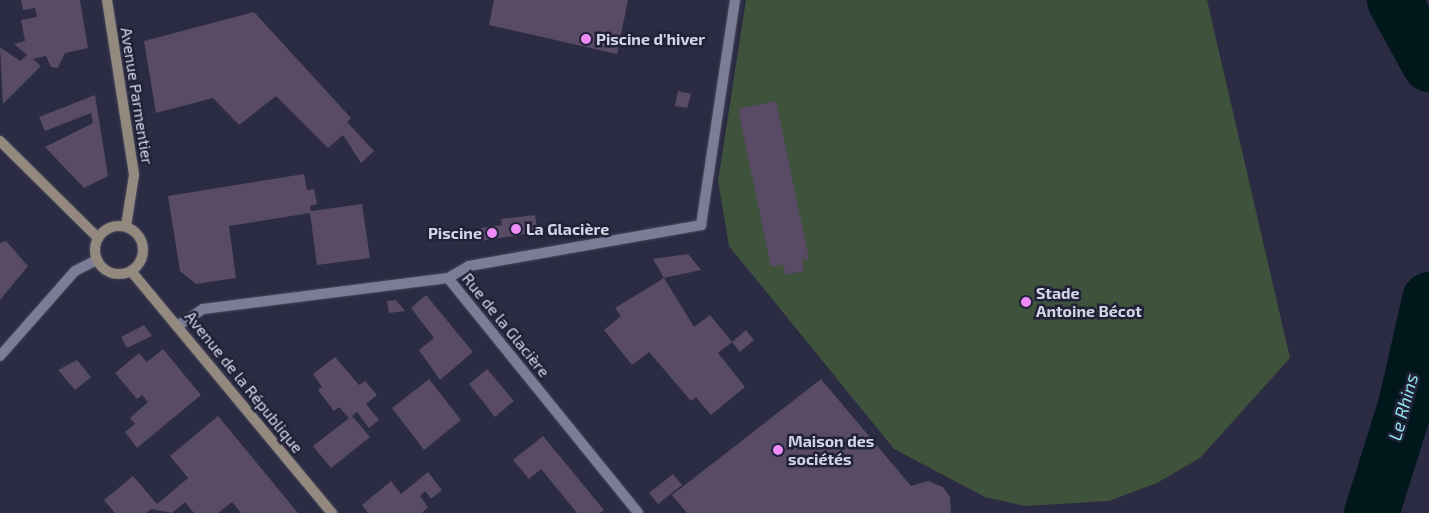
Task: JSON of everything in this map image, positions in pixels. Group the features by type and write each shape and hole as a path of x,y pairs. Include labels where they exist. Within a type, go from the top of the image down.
{"main road":[{"name":"Avenue Parmentier","path":"107,0 134,174 126,226"},
{"path":"0,141 98,238"},
{"path":"126,226 138,234 144,247 141,261 131,271 116,274 97,260 98,238 110,227 126,226"},
{"name":"Avenue de la République","path":"131,271 179,325 332,513"}],"street":[{"path":"448,278 469,266 701,225 735,0"},
{"path":"0,356 75,272 97,260"},
{"name":"Rue de la Glacière","path":"179,325 203,309 448,278 638,513"}],"green space":[{"name":"Stade Antoine Bécot","path":"746,0 1207,0 1290,358 1200,458 1157,483 1109,501 1025,506 985,497 894,449 729,246 718,181"}],"building":[{"path":"21,0 80,0 88,48 65,53 58,68 51,67 46,56 33,59 41,66 3,104 0,47 20,61 27,55 14,44 25,41 21,20 37,17 35,8 23,10"},
{"name":"Piscine d'hiver","path":"494,0 628,0 617,54 489,25"},
{"path":"254,12 351,118 347,122 374,151 361,163 343,135 328,148 276,96 239,125 213,98 156,113 144,41"},
{"path":"678,91 691,94 687,108 675,106"},
{"path":"95,95 108,176 84,188 45,147 93,123 91,113 45,131 39,117"},
{"path":"776,101 809,259 802,260 804,271 786,275 783,264 771,267 738,109"},
{"path":"304,174 307,190 314,189 317,204 310,206 311,211 362,204 370,258 317,265 310,213 229,226 236,278 196,284 180,271 168,196"},
{"path":"535,215 538,232 480,241 481,228 502,225 501,219"},
{"path":"6,241 28,266 0,300 0,243"},
{"path":"688,254 701,270 664,278 653,259"},
{"path":"664,278 694,327 710,315 732,342 718,353 745,387 711,415 696,397 691,401 649,352 632,365 604,330 621,316 615,308"},
{"path":"426,295 473,352 440,380 419,350 434,338 411,308"},
{"path":"396,300 405,311 389,313 387,301"},
{"path":"144,325 152,336 127,348 121,337"},
{"path":"746,330 754,340 740,352 732,342"},
{"path":"163,349 201,395 137,448 125,432 135,424 130,418 148,402 142,395 137,399 115,373 139,353 147,362"},
{"path":"335,357 359,385 365,381 377,395 366,404 379,420 369,428 357,412 352,416 370,437 331,468 313,446 349,418 339,407 334,411 318,390 322,387 313,374"},
{"path":"77,360 91,377 75,390 58,370"},
{"path":"487,369 514,401 495,417 469,384"},
{"path":"429,379 461,420 424,450 392,408"},
{"name":"Maison des sociétés","path":"821,379 911,486 928,481 943,487 950,497 951,513 687,513 672,495"},
{"path":"218,416 298,513 241,513 232,502 218,513 194,513 185,502 172,513 151,509 146,513 115,513 104,500 133,476 157,504 188,478 170,456"},
{"path":"543,436 604,510 600,513 577,513 541,469 529,479 513,460"},
{"path":"428,472 442,490 431,499 425,491 420,496 428,507 422,513 368,513 362,505 391,481 401,494"},
{"path":"673,474 682,485 658,504 649,493"}],"waterway":[{"name":"Le Rhins","path":"1394,0 1429,64"},
{"name":"Le Rhins","path":"1371,513 1405,405 1429,299"}],"place":[{"name":"Piscine d'hiver","path":"586,39"},
{"name":"La Glacière","path":"516,229"},
{"name":"Piscine","path":"492,233"},
{"name":"Stade Antoine Bécot","path":"1026,302"},
{"name":"Maison des sociétés","path":"778,450"}]}
